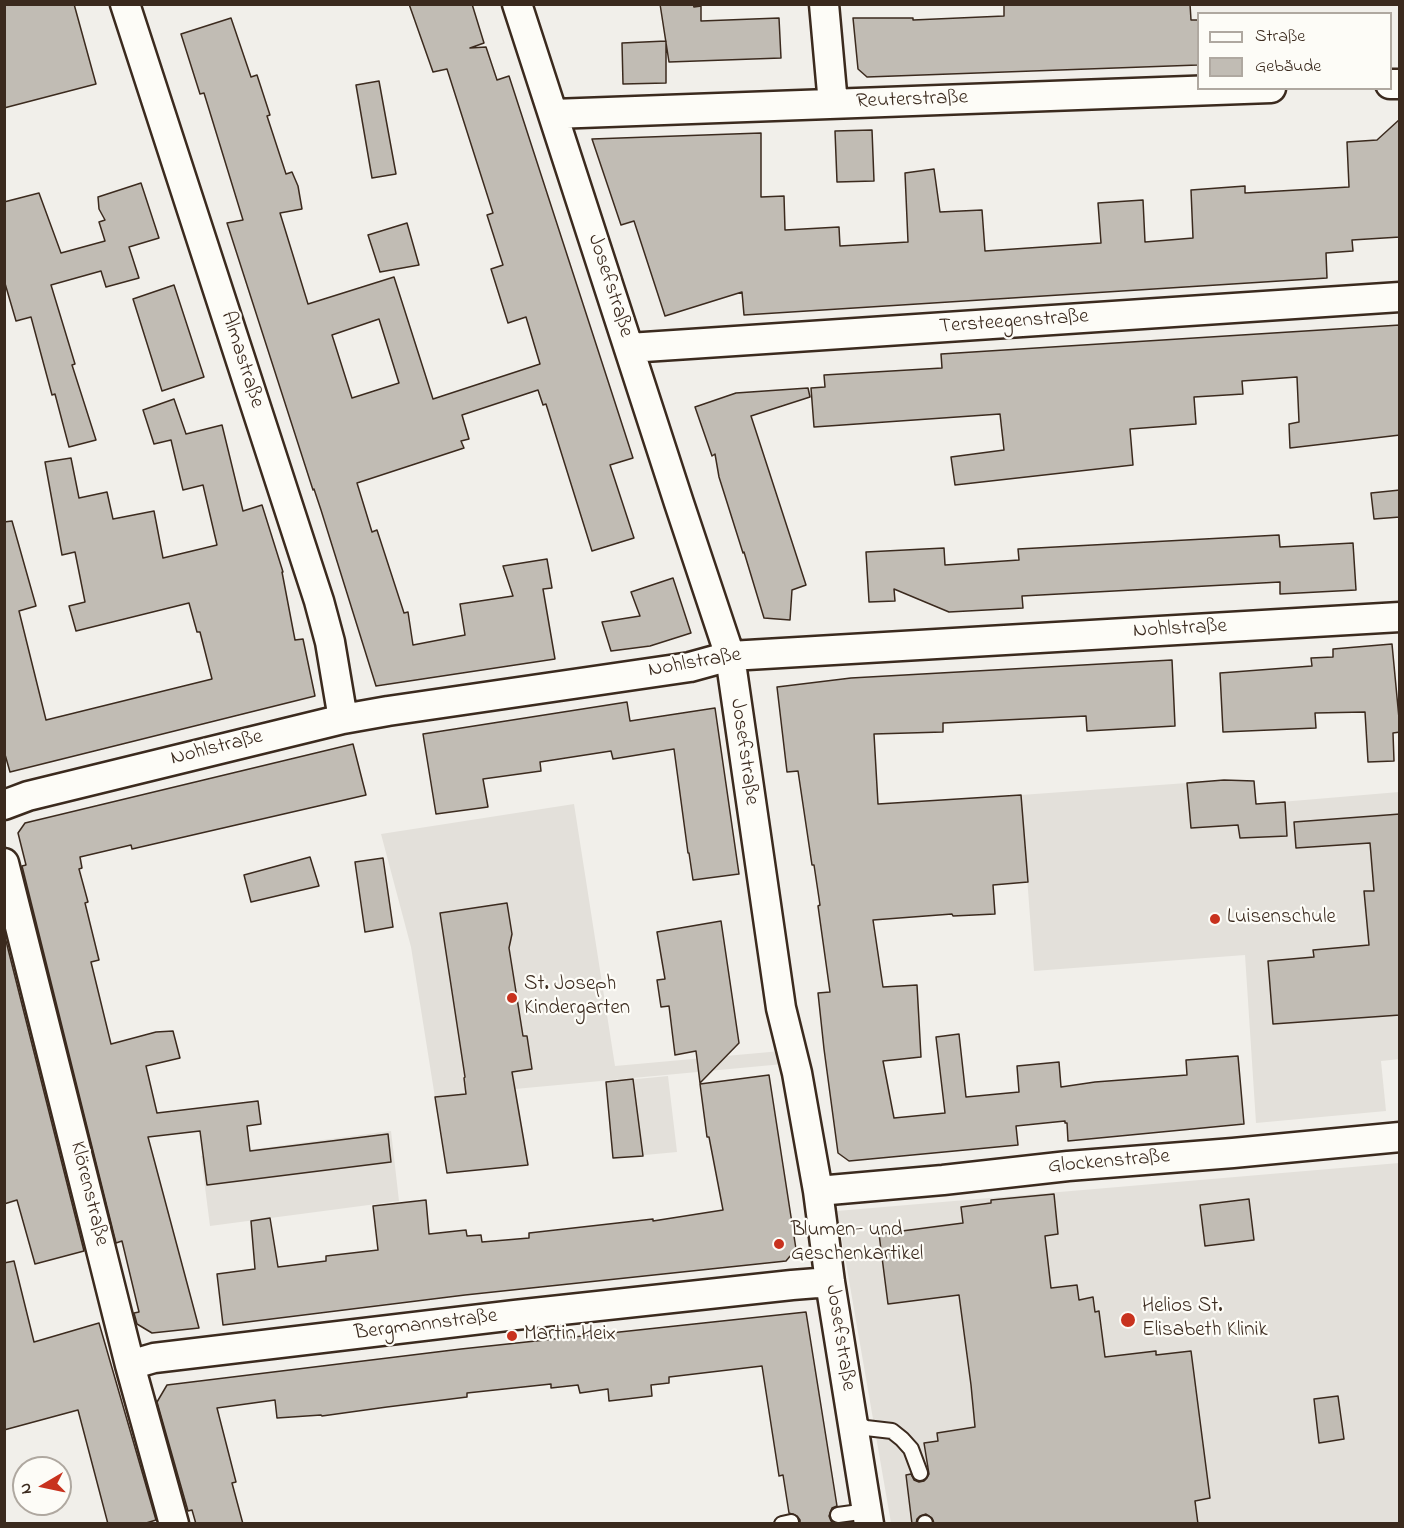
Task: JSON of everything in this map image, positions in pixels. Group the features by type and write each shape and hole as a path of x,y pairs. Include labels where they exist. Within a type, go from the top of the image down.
{"street":[{"name":"Almastraße","path":"125,4 319,601 330,642 343,718"},
{"name":"Josefstraße","path":"517,4 730,656 781,1008 797,1073 818,1191 830,1282 868,1517"},
{"path":"824,4 833,104"},
{"name":"Reuterstraße","path":"553,114 1216,90"},
{"name":"Tersteegenstraße","path":"629,348 1400,297"},
{"name":"Nohlstraße","path":"4,805 28,796 343,718 690,667 730,656 1400,617"},
{"name":"Klörenstraße","path":"4,863 130,1365 174,1524"},
{"name":"Glockenstraße","path":"818,1191 1068,1166 1399,1141"},
{"name":"Bergmannstraße","path":"130,1365 154,1358 514,1315 830,1282"}],"lane":[{"path":"852,1420 866,1428 892,1431 911,1449 920,1473"},
{"path":"838,1515 868,1517"}],"shaded area":[{"name":"Luisenschule","path":"1254,781 1257,804 1399,792 1400,1059 1381,1061 1386,1111 1256,1123 1245,955 1034,971 1021,795 1187,783"},
{"name":"St. Joseph Kindergarten","path":"574,804 615,1066 792,1050 794,1063 515,1089 528,1165 447,1173 411,947 381,834"},
{"path":"668,1076 677,1152 613,1158 606,1082"},
{"path":"391,1131 399,1201 210,1226 201,1156"},
{"name":"Helios St. Elisabeth Klinik","path":"1399,1163 1399,1523 891,1523 837,1211"}],"building":[{"path":"4,4 74,4 96,84 4,108"},
{"path":"409,4 472,4 484,43 470,48 486,47 497,80 509,76 633,458 610,465 634,538 592,551 546,404 543,405 538,390 462,415 469,439 461,441 464,448 357,483 372,532 377,530 404,613 408,612 413,645 465,635 460,604 513,596 503,566 547,559 552,588 543,589 555,659 376,686 227,223 243,220 204,93 200,94 181,34 231,18 251,77 257,75 270,115 267,116 286,174 292,172 298,186 302,209 280,213 308,304 394,277 433,399 540,364 526,317 508,323 491,269 503,265 487,215 493,213 447,69 433,72","holes":["379,319 399,383 352,398 332,335"]},
{"path":"660,4 701,6 701,21 779,18 781,58 669,62"},
{"path":"1004,4 1190,4 1191,20 1197,20 1197,65 867,77 858,69 853,18 913,18 913,20 1004,16"},
{"path":"666,41 666,83 623,84 622,43"},
{"path":"379,81 396,174 372,178 356,85"},
{"path":"1400,119 1400,237 1352,240 1353,251 1326,253 1327,278 744,315 742,292 665,316 634,221 621,225 592,139 761,133 761,197 784,196 785,230 839,227 840,246 908,242 905,173 934,169 940,212 982,210 985,251 1101,243 1098,203 1143,200 1145,242 1193,238 1191,190 1245,186 1245,193 1349,187 1347,142 1377,140"},
{"path":"872,130 874,181 837,182 835,131"},
{"path":"141,183 159,238 129,247 139,278 106,287 101,271 51,285 75,364 72,365 96,440 69,447 31,317 16,321 4,280 4,202 39,193 61,253 105,241 99,222 105,220 99,209 98,197"},
{"path":"407,223 419,265 380,272 368,235"},
{"path":"174,285 204,377 162,391 133,299"},
{"path":"1400,325 1400,435 1290,448 1289,424 1299,422 1297,377 1242,381 1243,394 1194,397 1196,424 1130,429 1133,465 955,485 951,457 1004,450 1000,414 814,427 811,388 825,387 824,375 942,368 941,354"},
{"path":"808,388 810,397 751,416 806,585 792,590 790,620 764,618 719,477 715,454 712,456 695,407 736,393"},
{"path":"174,399 186,434 222,425 243,511 262,505 283,572 295,640 303,639 315,696 10,772 4,751 4,522 12,521 36,606 19,611 46,720 212,679 200,632 197,632 189,603 76,631 69,606 85,602 75,552 62,555 45,462 71,458 79,498 107,492 113,519 154,511 163,558 217,545 203,485 183,490 171,440 154,444 143,410"},
{"path":"1400,490 1400,517 1374,519 1371,493"},
{"path":"1279,535 1280,547 1353,543 1356,590 1280,594 1280,582 1022,596 1023,608 949,612 894,589 895,601 869,602 866,552 944,548 945,565 1019,560 1018,549"},
{"path":"673,578 691,633 650,646 611,651 602,622 640,616 631,592"},
{"path":"1392,644 1400,729 1400,732 1393,733 1394,761 1368,762 1365,712 1315,713 1316,728 1223,732 1220,673 1312,666 1311,658 1333,657 1333,649"},
{"path":"1172,660 1175,726 1087,731 1086,716 943,723 943,732 874,734 878,804 1021,795 1028,882 993,885 995,914 953,916 952,914 873,920 883,987 917,985 921,1057 883,1061 894,1118 945,1113 936,1037 959,1034 966,1097 1019,1092 1017,1066 1059,1062 1061,1087 1187,1075 1186,1060 1238,1056 1244,1124 1068,1141 1065,1121 1016,1126 1018,1145 849,1161 838,1153 824,1049 818,993 830,992 814,865 812,865 798,771 787,772 777,687 851,678"},
{"path":"627,702 630,721 715,708 739,874 693,880 674,749 613,759 611,751 540,762 541,771 483,779 488,807 436,814 423,734"},
{"path":"353,744 366,795 132,849 131,845 80,857 82,868 79,869 88,902 85,903 99,960 91,962 111,1044 156,1032 173,1031 180,1058 146,1066 157,1113 258,1101 261,1124 247,1126 250,1151 388,1134 391,1162 207,1185 200,1131 148,1137 199,1328 152,1333 137,1324 134,1313 139,1312 122,1241 116,1243 22,866 26,865 18,833 25,823"},
{"path":"1224,780 1254,781 1256,804 1285,802 1287,836 1240,838 1238,825 1191,828 1187,783"},
{"path":"1400,814 1400,1015 1273,1024 1268,961 1314,957 1313,950 1369,945 1364,891 1374,891 1370,843 1296,848 1294,822"},
{"path":"310,857 319,886 251,902 244,875"},
{"path":"383,858 393,927 365,932 355,862"},
{"path":"507,903 512,934 509,948 523,1036 527,1036 532,1069 512,1072 528,1165 447,1173 435,1097 466,1094 440,913"},
{"path":"721,921 739,1043 700,1083 696,1051 675,1055 669,1006 661,1007 657,980 665,979 657,932"},
{"path":"4,933 84,1251 35,1264 17,1200 4,1204"},
{"path":"769,1075 796,1249 786,1261 465,1295 223,1325 217,1274 255,1269 251,1221 270,1218 278,1267 326,1261 326,1256 378,1250 373,1206 426,1200 429,1234 466,1230 467,1236 481,1235 482,1242 529,1238 529,1233 653,1219 653,1221 723,1210 709,1137 707,1137 700,1084"},
{"path":"633,1079 643,1156 613,1158 606,1082"},
{"path":"1054,1194 1058,1234 1045,1236 1051,1288 1077,1285 1079,1300 1093,1297 1095,1312 1099,1311 1105,1357 1156,1351 1156,1355 1191,1351 1210,1498 1195,1501 1198,1524 934,1523 932,1518 926,1514 917,1519 916,1524 912,1524 906,1475 911,1474 914,1480 919,1482 927,1478 929,1474 924,1443 938,1441 937,1433 975,1427 971,1385 959,1295 888,1304 879,1234 963,1223 961,1207 991,1203 991,1200"},
{"path":"1249,1199 1254,1240 1205,1246 1200,1205"},
{"path":"14,1261 34,1342 99,1323 156,1520 143,1524 108,1524 78,1410 4,1430 4,1263"},
{"path":"806,1312 837,1506 832,1508 829,1516 835,1524 800,1524 797,1516 789,1513 783,1475 779,1476 762,1366 669,1377 669,1383 651,1385 652,1396 609,1401 608,1389 580,1393 578,1385 551,1388 551,1384 467,1393 467,1397 322,1416 277,1418 275,1400 217,1408 236,1482 232,1483 243,1524 196,1524 192,1510 188,1511 157,1402 167,1385 461,1349"},
{"path":"1338,1396 1344,1439 1319,1443 1314,1399"}],"place":[{"name":"Luisenschule","path":"1215,919"},
{"name":"St. Joseph Kindergarten","path":"512,998"},
{"name":"Blumen- und Geschenkartikel","path":"779,1244"},
{"name":"Helios St. Elisabeth Klinik","path":"1128,1320"},
{"name":"Martin Heix","path":"512,1336"}]}
